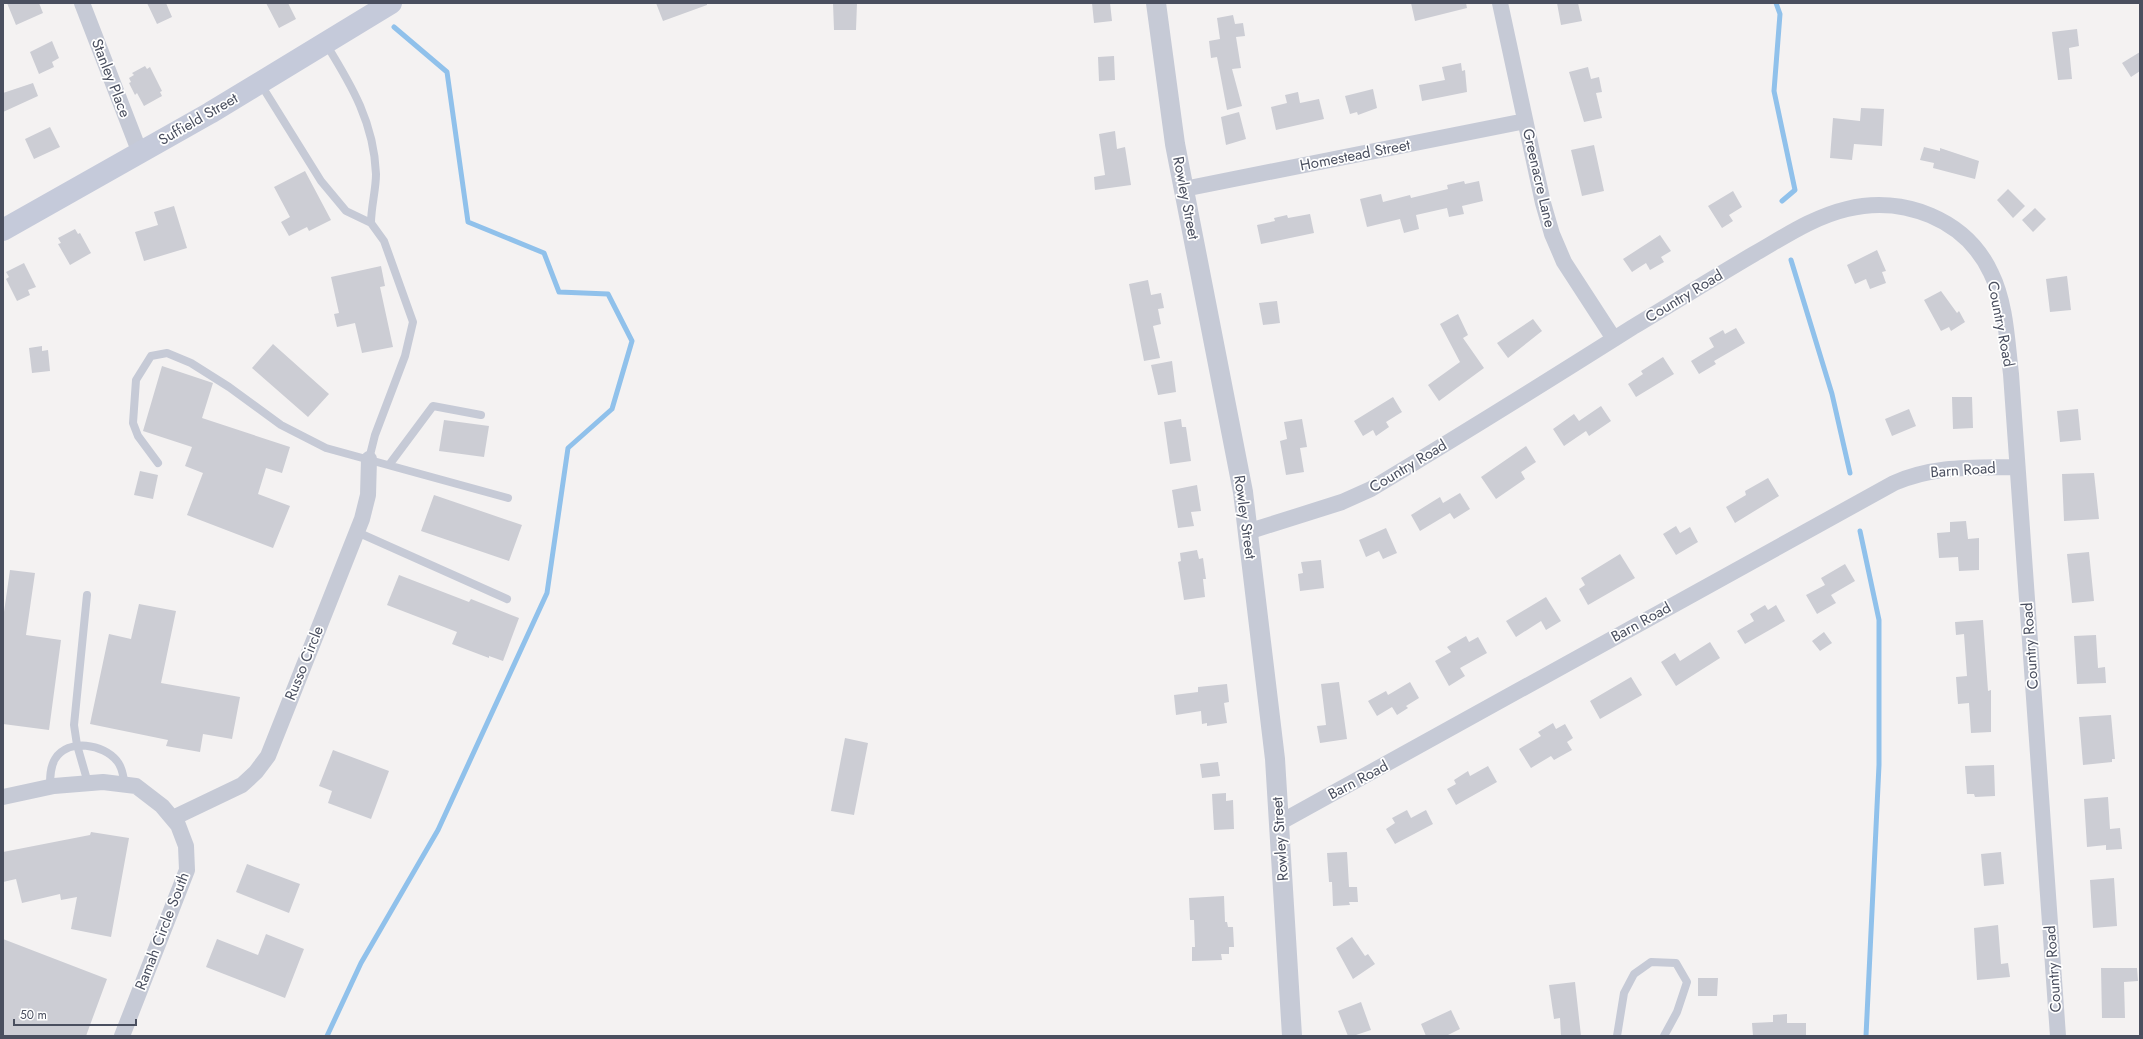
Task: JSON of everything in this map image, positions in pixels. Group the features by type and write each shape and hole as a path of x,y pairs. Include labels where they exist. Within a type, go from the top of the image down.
{"main road":[{"name":"Suffield Street","path":"3,230 210,113 391,3"}],"street":[{"name":"Stanley Place","path":"82,3 140,153"},
{"name":"Rowley Street","path":"1156,3 1175,144 1243,492 1275,759 1292,1036"},
{"name":"Greenacre Lane","path":"1500,3 1543,203 1558,249 1614,339"},
{"name":"Homestead Street","path":"1184,188 1525,121"},
{"name":"Country Road","path":"1248,532 1342,502 1371,489 1794,230 1828,215 1857,207 1881,205 1903,207 1924,212 1946,223 1969,242 1981,255 1996,283 2004,324 2011,374 2058,1036"},
{"name":"Russo Circle","path":"173,818 242,785 256,772 268,756 356,532 368,494 369,460"},
{"name":"Barn Road","path":"1278,823 1894,483 1914,475 1935,470 2017,467"},
{"name":"Ramah Circle South","path":"3,797 50,787 88,783 103,782 136,786 162,806 178,825 186,846 187,870 122,1036"}],"lane":[{"path":"326,43 354,88 371,135 376,175 370,223"},
{"path":"260,83 321,181 346,211 370,223 384,241 413,322 405,356 375,435 369,460"},
{"path":"158,463 138,436 133,423 136,380 150,356 167,353 191,363 229,387 281,425 326,448 508,498"},
{"path":"389,465 433,406 480,415"},
{"path":"356,532 507,599"},
{"path":"87,595 74,725 77,744 88,783"},
{"path":"50,787 54,760 64,749 77,744 101,750 113,757 122,769 125,785"},
{"path":"1617,1036 1624,993 1634,974 1651,962 1676,963 1687,982 1677,1012 1664,1036"}],"building":[{"path":"7,3 39,3 43,13 16,25"},
{"path":"147,3 166,3 172,17 157,24"},
{"path":"266,3 288,3 296,19 279,28"},
{"path":"656,3 707,3 707,5 663,21"},
{"path":"833,3 857,3 856,30 834,30"},
{"path":"1092,3 1110,3 1112,21 1094,23"},
{"path":"1411,3 1466,3 1467,8 1415,21"},
{"path":"1557,3 1578,3 1582,21 1561,25"},
{"path":"1233,15 1235,24 1243,23 1245,36 1236,37 1241,68 1232,69 1242,106 1227,110 1217,57 1211,58 1209,41 1220,39 1217,18"},
{"path":"2077,29 2079,46 2069,48 2072,79 2058,80 2052,32"},
{"path":"52,41 59,58 52,62 54,67 39,74 30,52"},
{"path":"2140,52 2140,71 2131,77 2122,63"},
{"path":"1114,56 1115,80 1099,81 1098,57"},
{"path":"1461,63 1462,71 1465,70 1467,92 1422,101 1419,85 1445,80 1442,67"},
{"path":"145,66 147,69 150,67 162,91 160,92 162,96 144,106 137,93 135,95 129,83 131,82 129,78 134,75 132,73"},
{"path":"1588,67 1591,79 1599,77 1602,92 1596,93 1602,118 1584,122 1569,72"},
{"path":"33,83 38,96 3,112 3,93"},
{"path":"1373,89 1377,108 1358,115 1357,112 1350,114 1345,96"},
{"path":"1298,92 1300,103 1319,99 1324,119 1276,130 1271,107 1287,103 1285,95"},
{"path":"1861,108 1884,109 1882,146 1854,144 1852,160 1830,158 1833,118 1860,121"},
{"path":"1239,112 1246,139 1226,145 1221,117"},
{"path":"50,127 60,147 34,159 25,139"},
{"path":"1115,131 1117,149 1125,147 1131,185 1095,190 1094,177 1105,175 1099,134"},
{"path":"1594,145 1604,191 1582,196 1571,150"},
{"path":"1924,147 1940,151 1940,148 1979,161 1975,179 1933,168 1934,163 1920,160"},
{"path":"305,171 331,220 309,231 307,227 289,236 281,222 290,217 274,187"},
{"path":"1464,181 1465,184 1479,181 1483,201 1462,206 1464,214 1449,217 1447,208 1416,215 1419,229 1404,233 1400,219 1367,227 1360,199 1381,194 1383,202 1410,195 1411,198 1448,189 1447,185"},
{"path":"2008,189 2025,206 2013,218 1997,200"},
{"path":"1733,191 1742,207 1729,215 1733,221 1722,228 1708,206"},
{"path":"174,206 187,248 144,261 135,232 158,225 154,212"},
{"path":"2035,208 2046,219 2033,232 2022,220"},
{"path":"1310,214 1314,233 1261,244 1257,225 1275,221 1274,218 1287,215 1288,218"},
{"path":"75,229 78,234 80,233 91,253 70,265 58,244 61,243 58,238"},
{"path":"1660,235 1671,251 1661,257 1664,262 1650,270 1646,263 1632,272 1623,259"},
{"path":"1877,250 1886,271 1882,272 1886,283 1870,289 1866,279 1855,284 1847,265"},
{"path":"24,263 36,287 28,290 30,295 17,301 6,279 9,277 6,272"},
{"path":"381,266 385,286 380,287 393,347 362,353 355,323 337,327 334,314 339,313 331,277"},
{"path":"2067,276 2071,310 2050,312 2046,279"},
{"path":"1148,280 1151,295 1161,293 1164,308 1158,309 1161,324 1153,326 1160,358 1144,361 1129,284"},
{"path":"1941,291 1957,313 1959,311 1965,322 1951,331 1949,327 1941,331 1924,300"},
{"path":"1277,301 1280,323 1263,325 1259,303"},
{"path":"1458,314 1468,335 1463,338 1484,368 1439,401 1428,385 1460,362 1440,324"},
{"path":"1533,319 1542,331 1508,358 1497,343"},
{"path":"1736,328 1745,343 1714,361 1716,364 1699,374 1691,361 1714,347 1709,338 1723,330 1725,334"},
{"path":"273,344 329,394 308,417 252,368"},
{"path":"42,346 42,351 48,350 50,371 32,373 29,348"},
{"path":"1663,357 1674,374 1636,397 1628,384 1643,374 1641,371"},
{"path":"1172,361 1176,392 1158,395 1151,365"},
{"path":"162,366 213,383 202,418 290,447 282,473 266,468 258,494 290,506 273,548 187,515 203,473 185,466 192,447 143,431"},
{"path":"1393,397 1402,412 1386,422 1389,427 1376,436 1373,430 1363,436 1354,421"},
{"path":"1952,397 1972,397 1973,428 1953,429"},
{"path":"1601,406 1611,421 1589,436 1586,431 1564,446 1553,429 1574,414 1579,421"},
{"path":"1909,409 1916,426 1892,436 1885,419"},
{"path":"2078,409 2081,440 2060,442 2057,411"},
{"path":"1181,419 1182,427 1186,427 1191,461 1170,464 1164,422"},
{"path":"1302,419 1307,447 1300,448 1304,472 1286,475 1280,441 1287,439 1284,422"},
{"path":"444,420 489,426 484,457 439,451"},
{"path":"1526,446 1536,462 1521,472 1525,479 1496,499 1481,477"},
{"path":"140,471 158,475 153,499 134,495"},
{"path":"2094,473 2099,519 2064,521 2062,474"},
{"path":"1768,478 1779,496 1735,523 1726,507 1746,495 1745,491"},
{"path":"1197,485 1201,511 1191,512 1194,526 1178,528 1172,490"},
{"path":"1460,493 1470,509 1454,519 1450,513 1420,531 1411,515 1440,497 1443,503"},
{"path":"434,495 522,525 509,561 421,531"},
{"path":"1966,521 1968,539 1979,538 1979,570 1959,571 1958,557 1939,558 1937,533 1950,532 1950,522"},
{"path":"1676,526 1680,533 1690,527 1698,542 1676,555 1663,534"},
{"path":"1386,528 1397,553 1383,559 1379,551 1366,557 1359,540"},
{"path":"1197,550 1199,559 1203,558 1206,579 1203,579 1205,597 1184,600 1178,562 1181,561 1180,553"},
{"path":"2089,552 2094,601 2072,603 2067,554"},
{"path":"1620,554 1635,578 1588,605 1579,589 1585,585 1581,578"},
{"path":"1321,560 1324,588 1300,591 1298,574 1303,573 1301,562"},
{"path":"1845,564 1855,581 1831,595 1836,603 1817,614 1806,595 1825,585 1821,578"},
{"path":"10,570 35,573 26,635 61,640 49,730 3,724 3,619"},
{"path":"399,575 469,602 471,599 519,618 503,661 489,656 489,658 452,644 457,632 387,605"},
{"path":"1546,597 1561,621 1546,630 1541,621 1516,637 1506,621"},
{"path":"139,604 176,611 161,683 240,697 232,739 203,734 200,752 166,746 168,740 90,724 109,634 131,639"},
{"path":"1765,605 1768,610 1776,605 1785,621 1745,644 1737,631 1754,621 1750,614"},
{"path":"1983,620 1988,691 1991,690 1991,732 1971,733 1969,703 1958,704 1956,677 1967,676 1964,634 1956,635 1955,622"},
{"path":"1824,632 1832,643 1820,651 1812,641"},
{"path":"2096,635 2098,668 2105,667 2106,683 2077,684 2074,636"},
{"path":"1466,636 1469,642 1478,637 1487,653 1460,668 1465,676 1449,686 1435,661 1451,652 1447,647"},
{"path":"1710,642 1720,658 1676,686 1661,662 1675,653 1680,661"},
{"path":"1631,677 1642,695 1600,719 1590,701"},
{"path":"1339,682 1347,739 1320,743 1317,726 1326,725 1321,684"},
{"path":"1410,682 1419,698 1406,706 1408,708 1397,715 1392,707 1377,716 1368,701 1386,691 1388,695"},
{"path":"1227,684 1229,702 1224,703 1227,723 1207,726 1207,723 1202,724 1201,711 1176,715 1174,695 1198,692 1198,687"},
{"path":"2111,715 2115,759 2112,759 2112,762 2083,765 2079,717"},
{"path":"1553,723 1556,729 1565,724 1573,738 1567,742 1572,750 1554,760 1551,756 1531,768 1519,749 1541,736 1538,732"},
{"path":"845,738 868,743 854,815 831,811"},
{"path":"333,750 389,771 371,819 328,803 332,791 319,786"},
{"path":"1218,762 1220,776 1202,778 1200,764"},
{"path":"1994,765 1995,796 1975,797 1974,794 1967,794 1965,766"},
{"path":"1488,766 1497,782 1456,805 1447,789 1456,784 1454,780 1468,771 1470,776"},
{"path":"1226,793 1226,801 1233,800 1234,829 1214,830 1212,794"},
{"path":"2108,797 2110,829 2120,828 2122,849 2106,850 2106,845 2087,847 2084,799"},
{"path":"1407,810 1411,818 1426,810 1433,824 1395,844 1386,829 1395,823 1392,818"},
{"path":"91,832 129,838 111,937 71,929 77,897 61,900 60,894 22,903 16,879 3,882 3,852 90,835"},
{"path":"1347,852 1349,887 1357,887 1358,902 1349,902 1350,905 1333,906 1332,882 1329,882 1327,853"},
{"path":"2001,852 2004,884 1984,886 1981,854"},
{"path":"247,864 300,884 289,913 236,892"},
{"path":"2114,878 2117,926 2093,928 2090,880"},
{"path":"1224,896 1225,922 1227,922 1228,927 1233,927 1234,947 1229,947 1229,954 1221,954 1222,960 1192,961 1192,947 1195,947 1194,920 1190,920 1189,898"},
{"path":"1998,925 2001,964 2008,963 2010,977 1977,980 1974,928"},
{"path":"266,934 304,949 285,998 206,967 217,939 258,955"},
{"path":"1352,937 1365,956 1368,954 1375,964 1353,979 1336,948"},
{"path":"3,939 107,979 86,1036 3,1036"},
{"path":"2101,968 2137,968 2138,981 2124,982 2125,1018 2102,1018"},
{"path":"1698,978 1718,978 1717,996 1698,996"},
{"path":"1575,982 1581,1036 1561,1036 1560,1018 1554,1019 1549,985"},
{"path":"1361,1002 1371,1030 1353,1036 1348,1036 1338,1011"},
{"path":"1451,1010 1460,1029 1446,1036 1426,1036 1421,1024"},
{"path":"1787,1014 1787,1023 1806,1023 1806,1036 1753,1036 1752,1023 1773,1022 1773,1015"}],"waterway":[{"path":"1776,3 1780,14 1774,91 1795,190 1782,201"},
{"path":"327,1036 361,963 438,830 547,593 568,448 612,409 632,341 608,294 559,292 544,253 468,222 447,72 394,27"},
{"path":"1791,260 1832,394 1850,473"},
{"path":"1860,531 1879,620 1879,765 1866,1036"}]}
